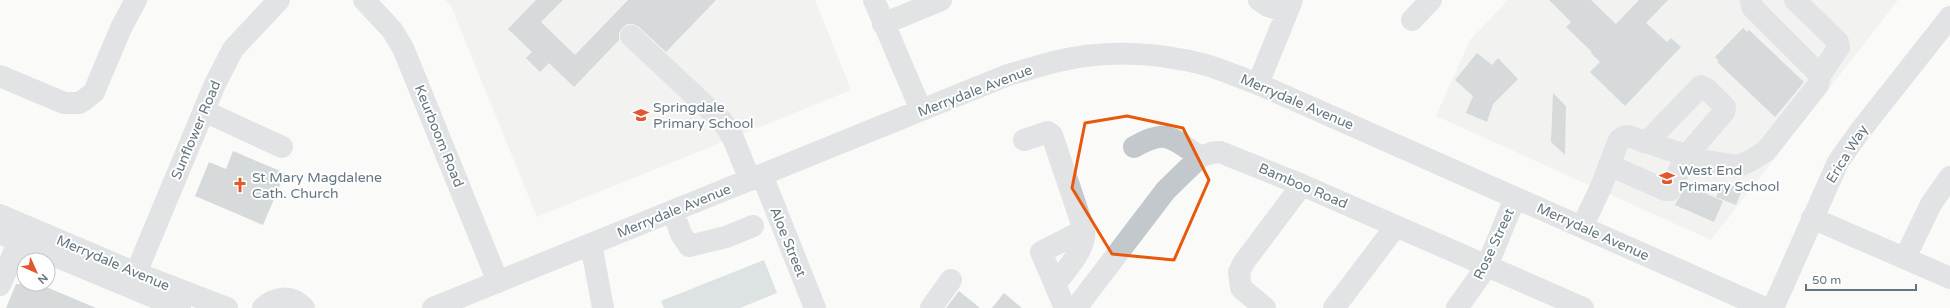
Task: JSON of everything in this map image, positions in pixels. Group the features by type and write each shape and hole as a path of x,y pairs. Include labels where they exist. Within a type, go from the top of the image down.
{"street":[{"path":"0,76 64,103 79,102 84,100 94,92 121,28 136,0"},
{"name":"Sunflower Road","path":"136,273 204,111 233,49 278,0"},
{"name":"Keurboom Road","path":"364,0 392,30 403,48 498,282"},
{"path":"874,0 921,110"},
{"path":"884,24 941,0"},
{"path":"1258,84 1289,6 1268,6 1259,0"},
{"path":"1412,20 1431,0"},
{"path":"1751,0 1752,7 1820,75"},
{"path":"1582,227 1619,140 1623,136 1628,136 1686,156 1724,165 1738,166 1759,156 1771,145 1818,85 1820,75 1839,44 1795,0"},
{"name":"Erica Way","path":"1773,308 1812,218 1842,156 1878,107 1950,17"},
{"name":"Aloe Street","path":"631,36 723,122 756,178 815,308"},
{"name":"Merrydale Avenue","path":"433,308 1008,75 1058,61 1105,55 1152,56 1187,61 1207,66 1258,84 1765,308"},
{"path":"1609,165 1668,191 1672,188 1686,156 1725,110 1723,104 1704,86 1694,91 1646,143"},
{"path":"204,111 282,147"},
{"path":"1024,140 1048,132 1052,135 1081,215 1085,236 1080,249 1055,285"},
{"path":"1134,147 1154,137 1168,138 1178,142 1200,157"},
{"name":"Bamboo Road","path":"1076,308 1166,190 1200,157 1211,153 1220,152 1302,185 1575,306"},
{"path":"1905,258 1936,195 1950,177"},
{"path":"1265,308 1241,288 1238,272 1302,185"},
{"name":"Rose Street","path":"1457,308 1487,266 1516,198"},
{"path":"673,211 681,234 689,246 726,237 753,226"},
{"name":"Merrydale Avenue","path":"0,215 136,273 227,308"},
{"path":"1812,218 1950,278"},
{"path":"1334,308 1396,226"},
{"path":"1065,308 1041,252 1084,230"},
{"path":"0,285 9,237"},
{"name":"Merrydale Avenue","path":"9,237 144,301 180,308"},
{"path":"592,244 603,308"},
{"path":"931,308 951,280"},
{"path":"263,308 274,300 281,298 289,299 305,307"}],"highlighted area":[{"path":"1127,116 1183,128 1209,180 1174,260 1112,254 1072,188 1085,123"}],"shaded area":[{"name":"Springdale Primary School","path":"445,0 815,0 851,90 537,217 451,6"},
{"name":"West End Primary School","path":"1508,0 1898,0 1711,240 1436,116 1470,40"},
{"path":"764,260 777,293 740,308 664,308 661,301"}],"building":[{"path":"536,0 563,0 541,22 575,55 628,0 716,0 666,52 639,27 633,24 627,24 619,33 619,40 574,87 549,63 540,72 526,58 532,52 508,29"},
{"path":"1549,0 1591,0 1616,24 1639,0 1668,0 1646,23 1667,42 1671,38 1681,47 1625,106 1590,72 1600,62 1591,53 1592,52 1566,27 1571,22"},
{"path":"1743,28 1747,32 1749,30 1804,82 1775,117 1717,62 1719,61 1715,57"},
{"path":"1477,53 1492,65 1498,58 1518,79 1493,104 1487,122 1466,113 1473,96 1455,80"},
{"path":"1553,93 1566,106 1565,155 1551,142"},
{"name":"St Mary Magdalene Cath. Church","path":"233,151 285,173 263,225 195,196 209,162 226,169"},
{"path":"1723,182 1742,190 1736,205 1716,197"},
{"path":"1686,185 1723,201 1714,222 1675,205"},
{"path":"16,284 16,292 56,291 96,308 6,308"},
{"path":"959,291 980,308 946,308"},
{"path":"1004,293 1022,308 992,308"}],"place":[{"name":"Springdale Primary School","path":"641,115"},
{"name":"West End Primary School","path":"1667,178"},
{"name":"St Mary Magdalene Cath. Church","path":"240,185"}]}
